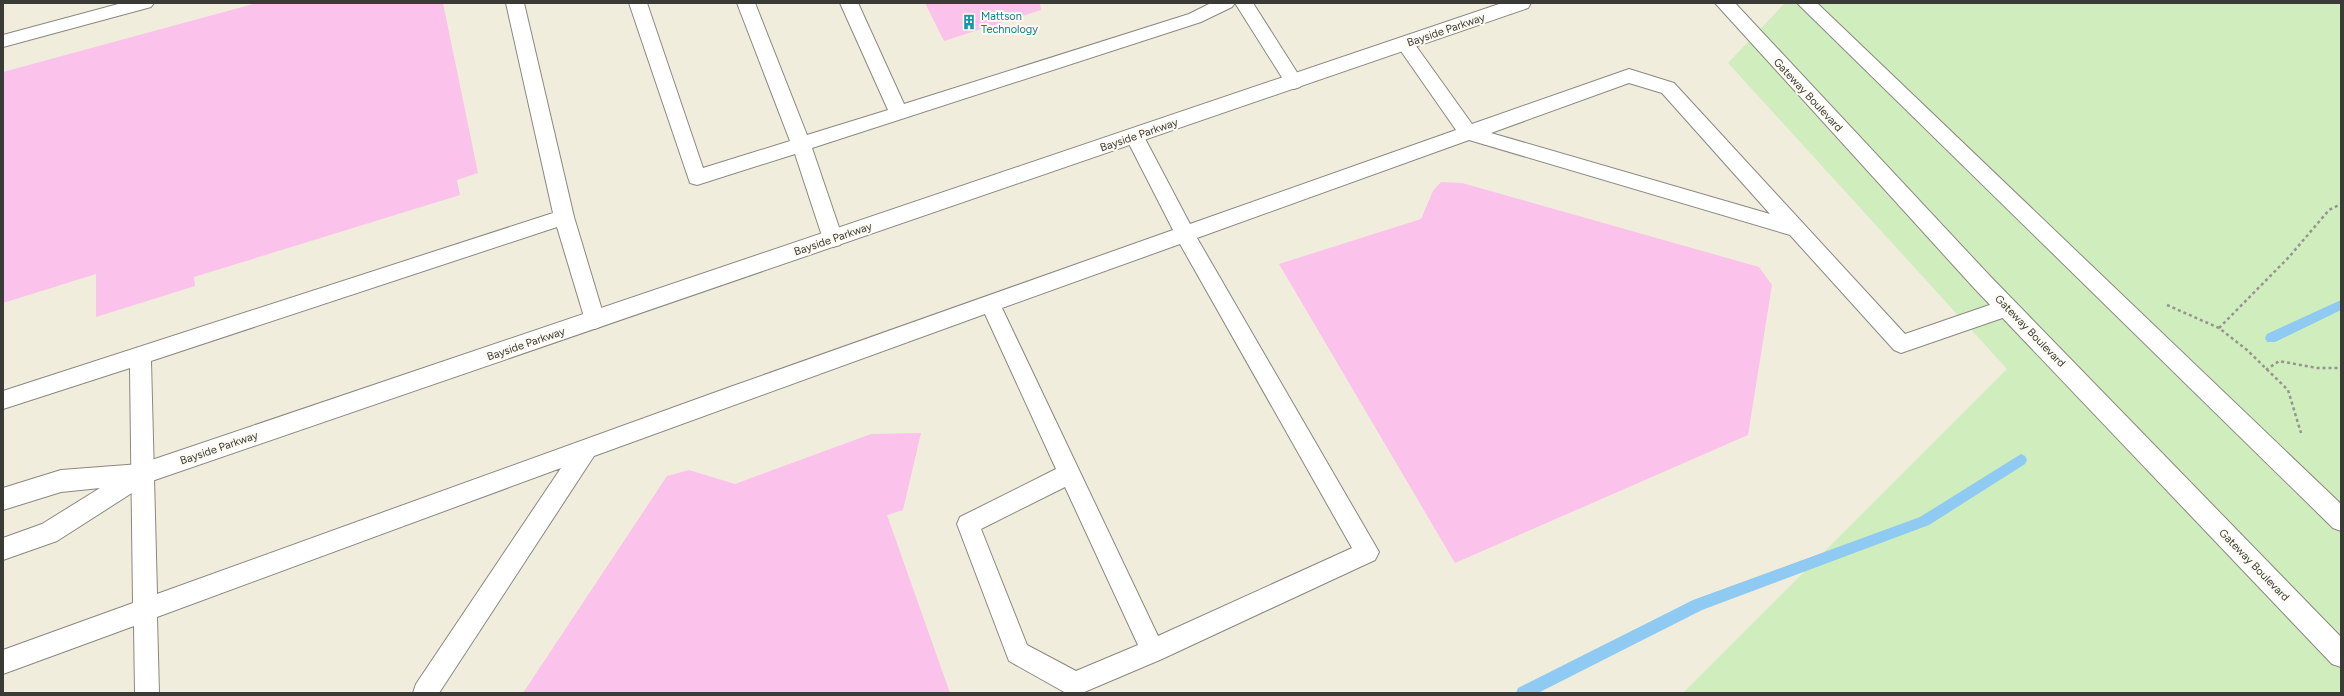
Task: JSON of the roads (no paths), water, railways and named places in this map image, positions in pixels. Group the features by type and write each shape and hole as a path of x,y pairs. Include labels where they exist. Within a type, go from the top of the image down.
{"street":[{"name":"Bayside Parkway","path":"3,549 49,533 142,474 1522,3"},
{"name":"Gateway Boulevard","path":"1724,3 2007,308 2341,655"},
{"path":"1806,3 2341,520"},
{"name":"Bayside Parkway","path":"3,499 61,481 142,474"}],"lane":[{"path":"3,41 145,3"},
{"path":"515,3 564,216 595,320"},
{"path":"638,3 697,178 1195,18 1226,3"},
{"path":"746,3 801,145 833,239"},
{"path":"849,3 899,113"},
{"path":"1244,3 1294,82"},
{"path":"1404,44 1468,133 1796,229"},
{"path":"3,662 586,449 1629,76 1668,88 1901,344 2007,308"},
{"path":"1070,473 968,524 1018,653 1075,684 1154,650 1367,552 1185,234 1134,136"},
{"path":"3,400 564,216"},
{"path":"990,304 1154,650"},
{"path":"140,355 144,610 147,693"},
{"path":"425,693 586,449"}],"waterway":[{"path":"2271,338 2341,305"},
{"path":"1523,693 1698,605 1924,521 2021,460"}],"place":[{"name":"Mattson Technology","path":"969,22"}]}
